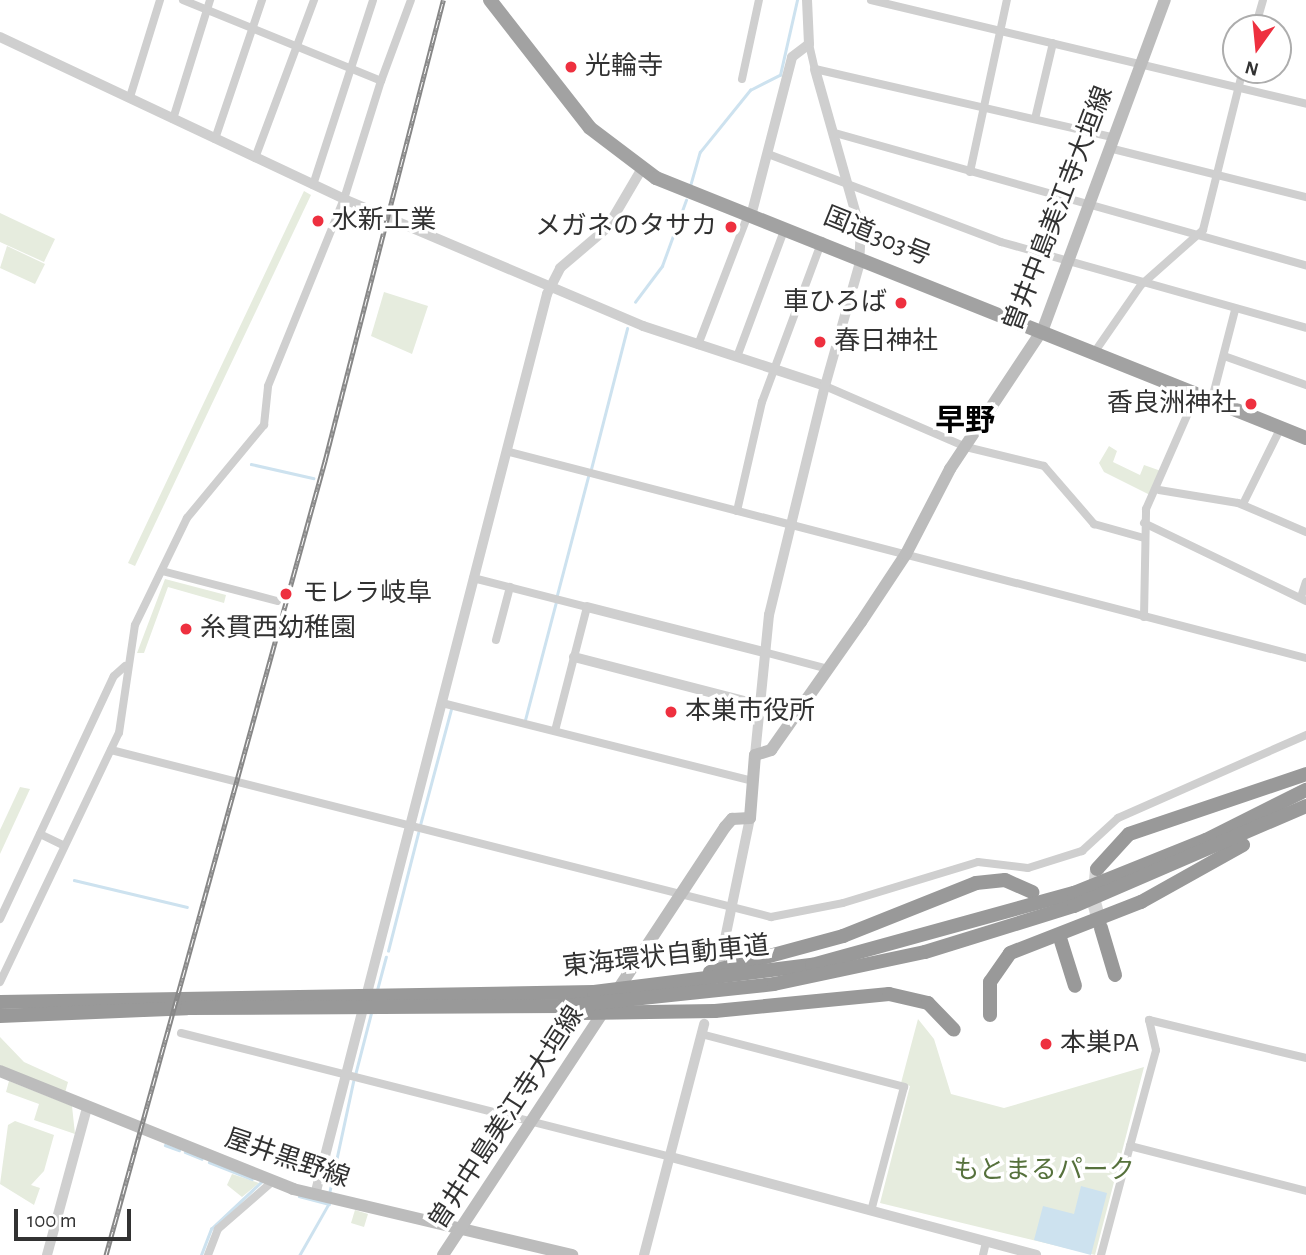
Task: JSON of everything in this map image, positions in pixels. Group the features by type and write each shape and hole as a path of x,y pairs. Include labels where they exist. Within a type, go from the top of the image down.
{"highway":[{"name":"国道303号","path":"490,0 581,118 642,170 749,216 861,255 1306,438"},
{"path":"1097,869 1129,834 1306,774"},
{"name":"東海環状自動車道","path":"0,1002 641,988 812,965 1005,916 1195,845 1306,790"},
{"name":"東海環状自動車道","path":"628,1007 774,984 925,952 1119,890 1273,824 1306,806"},
{"path":"990,1015 990,982 1010,953 1172,887 1273,824"},
{"path":"641,988 810,947 976,883 1005,880 1032,892"},
{"path":"1101,928 1115,975"},
{"path":"1060,937 1075,986"},
{"path":"0,1016 175,1008 755,1009 889,994 928,1003 954,1030"}],"main road":[{"name":"曽井中島美江寺大垣線","path":"755,755 771,750 906,554 966,447 1042,329 1165,0"},
{"path":"750,818 755,755"},
{"name":"曽井中島美江寺大垣線","path":"443,1255 732,819 750,818"},
{"name":"屋井黒野線","path":"0,1071 87,1108 315,1195 459,1231 572,1255"}],"street":[{"path":"130,97 160,0"},
{"path":"183,0 382,81"},
{"path":"173,119 210,0"},
{"path":"215,139 262,0"},
{"path":"255,158 314,0"},
{"path":"313,185 373,0"},
{"path":"0,982 63,845 111,750 135,625 187,518 264,425 268,386 344,199 411,0"},
{"path":"741,79 759,0"},
{"path":"755,755 764,652 790,524 861,255 851,184 809,44 807,0"},
{"path":"871,0 1140,62 1306,104"},
{"path":"970,172 1007,0"},
{"path":"0,37 344,199 698,345 825,386 966,447 1044,466 1094,524 1144,538"},
{"path":"1035,119 1053,43"},
{"path":"698,345 749,216 768,154 792,57 809,44"},
{"path":"815,69 1035,119 1216,175 1306,197"},
{"path":"1096,350 1141,285 1197,235 1216,175 1238,86"},
{"path":"835,133 1087,206 1306,265"},
{"path":"768,154 1065,262 1141,285 1306,328"},
{"path":"315,1195 551,283 607,228 642,170"},
{"path":"737,357 785,228"},
{"path":"737,511 774,369 822,241"},
{"path":"1213,398 1236,310"},
{"path":"1224,356 1306,386"},
{"path":"1144,617 1144,523 1158,490 1170,445 1197,393"},
{"path":"1243,505 1281,427"},
{"path":"506,451 1306,658"},
{"path":"1158,490 1243,505 1306,531"},
{"path":"1144,523 1303,599 1306,582"},
{"path":"162,571 277,601"},
{"path":"473,578 828,669"},
{"path":"496,640 510,587"},
{"path":"555,731 587,607"},
{"path":"574,657 759,705"},
{"path":"0,919 114,676 125,666"},
{"path":"442,703 753,782"},
{"path":"111,750 680,896 771,916 843,903 978,862 1034,866 1082,851 1118,818 1306,735"},
{"path":"720,958 733,909 750,818"},
{"path":"40,834 63,845"},
{"path":"1101,1255 1156,1050 1149,1020 1306,1058"},
{"path":"644,1255 702,1029 904,1087 871,1210"},
{"path":"181,1032 345,1076 530,1120 1036,1255"},
{"path":"47,1255 87,1108"},
{"path":"1130,1146 1306,1191"},
{"path":"208,1255 218,1229 273,1181"},
{"path":"983,1255 986,1242"}],"green space":[{"path":"304,191 311,195 135,566 128,563"},
{"path":"0,213 55,239 44,262 0,242"},
{"path":"7,246 45,264 35,284 0,268"},
{"path":"384,292 428,306 412,354 371,336"},
{"path":"1109,446 1117,451 1113,462 1140,475 1144,465 1161,471 1150,495 1104,472 1099,463"},
{"path":"165,579 226,595 224,603 168,587 144,653 137,653"},
{"path":"20,787 30,789 0,854 0,830"},
{"name":"もとまるパーク","path":"918,1019 934,1039 951,1094 1004,1108 1144,1067 1095,1255 880,1203 910,1086 901,1083"},
{"path":"0,1037 24,1062 68,1082 65,1093 0,1065"},
{"path":"9,1081 72,1106 75,1134 34,1120 39,1104 6,1092"},
{"path":"15,1121 54,1135 44,1171 31,1185 40,1188 34,1205 0,1184 8,1125"},
{"path":"232,1174 259,1183 242,1197 227,1185"},
{"path":"355,1210 368,1214 364,1227 351,1223"}],"water":[{"path":"1081,1186 1107,1193 1091,1255 1034,1240 1043,1206 1074,1214"}],"waterway":[{"path":"690,186 700,152 750,90 780,75 797,0"},
{"path":"635,302 662,266 686,200"},
{"path":"591,469 627,329"},
{"path":"251,464 313,478"},
{"path":"557,595 588,477"},
{"path":"525,720 556,602"},
{"path":"420,825 451,709"},
{"path":"388,951 418,833"},
{"path":"74,880 187,907"},
{"path":"377,990 386,957"},
{"path":"355,1075 371,1013"},
{"path":"329,1194 353,1082"},
{"path":"165,1145 179,1150"},
{"path":"185,1152 202,1159"},
{"path":"209,1162 252,1179"},
{"path":"201,1255 211,1229 261,1182"},
{"path":"299,1196 329,1204 300,1255"}],"tunnel":[{"path":"1097,869 1094,902 1101,928"}],"railway":[{"path":"106,1255 325,461 443,0"}],"place":[{"name":"光輪寺","path":"571,67"},
{"name":"水新工業","path":"318,221"},
{"name":"メガネのタサカ","path":"731,227"},
{"name":"車ひろば","path":"901,303"},
{"name":"春日神社","path":"820,342"},
{"name":"香良洲神社","path":"1251,404"},
{"name":"モレラ岐阜","path":"286,594"},
{"name":"糸貫西幼稚園","path":"186,629"},
{"name":"本巣市役所","path":"671,712"},
{"name":"本巣PA","path":"1046,1044"}],"district":[{"name":"早野","path":"965,421"}]}
